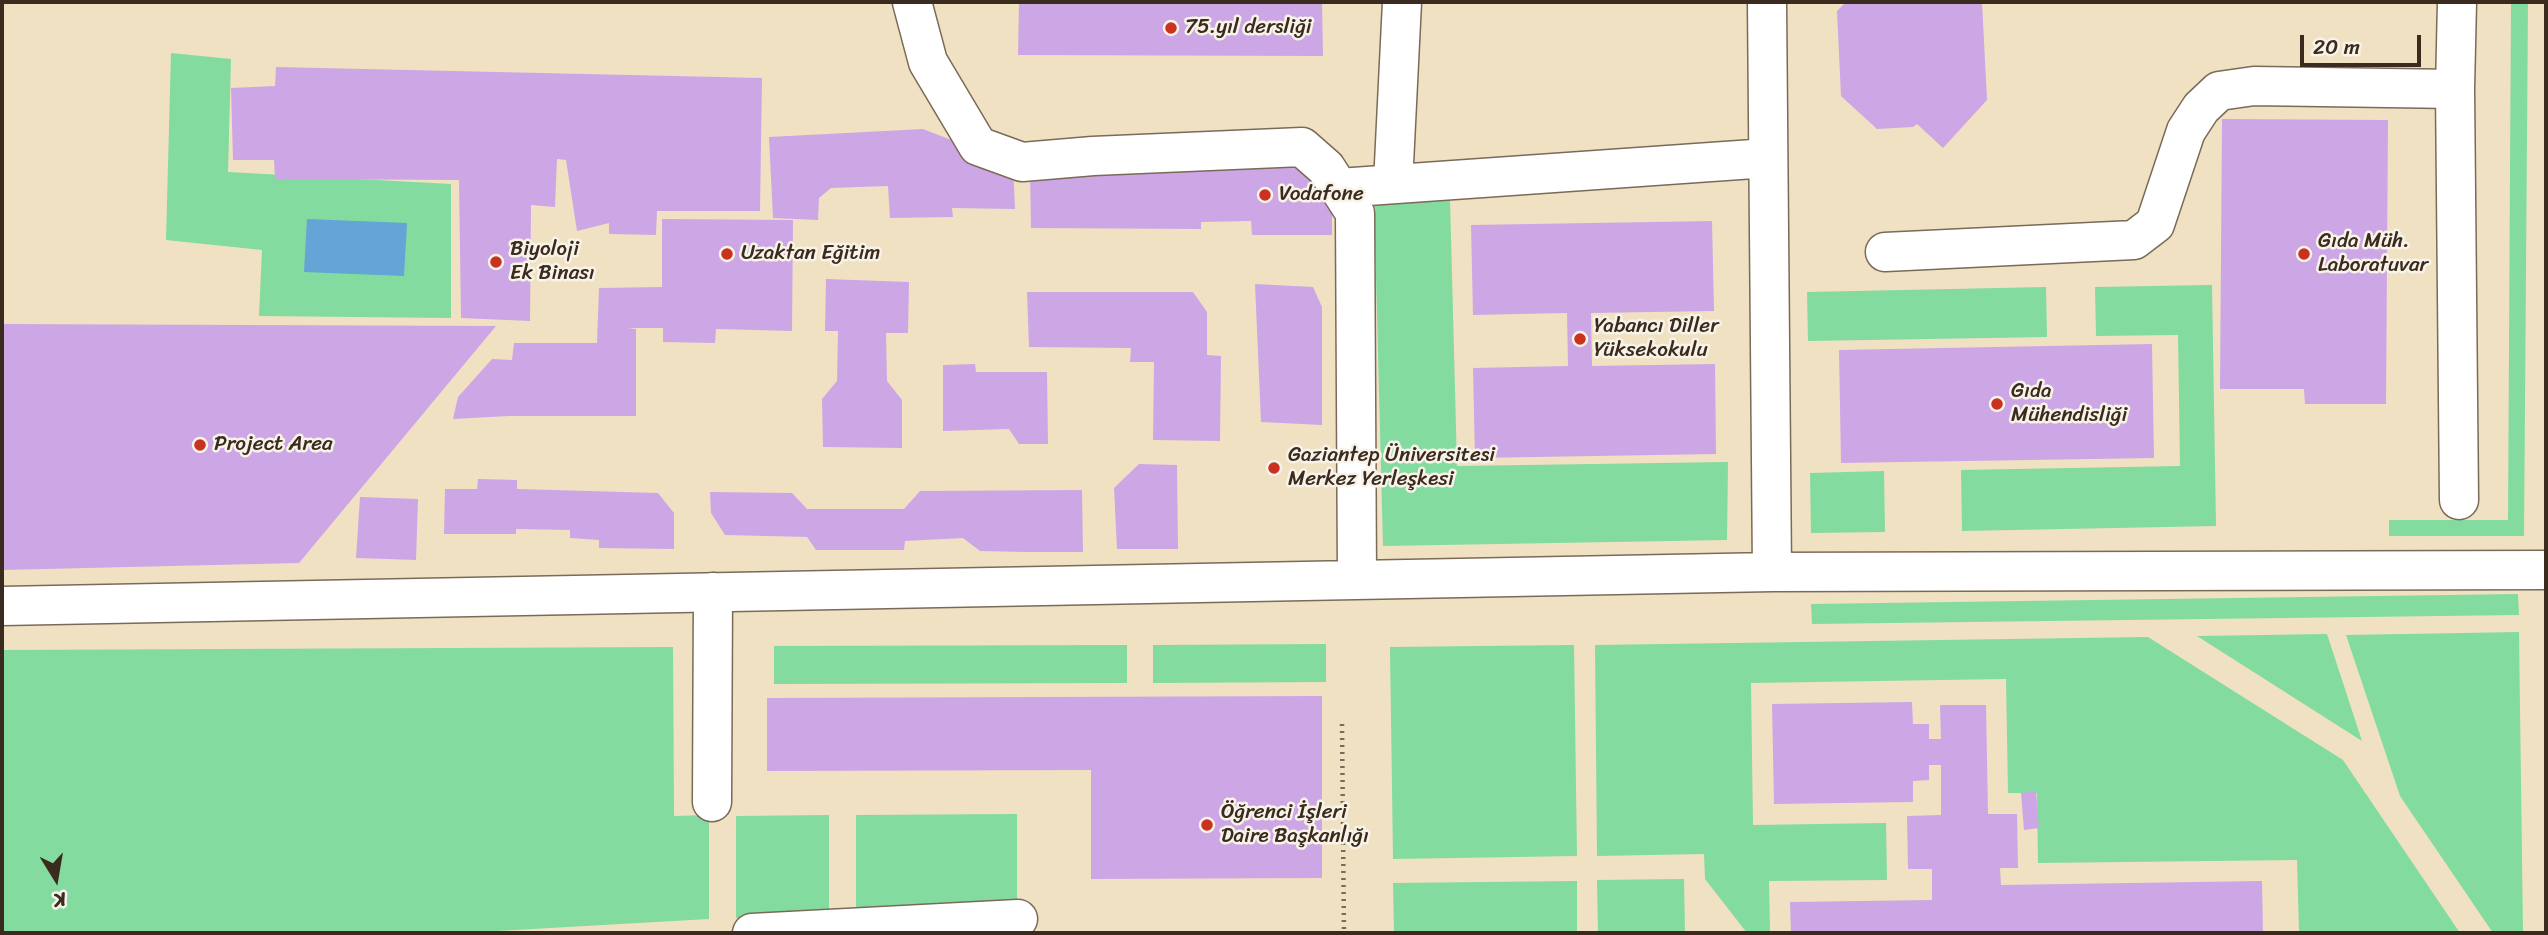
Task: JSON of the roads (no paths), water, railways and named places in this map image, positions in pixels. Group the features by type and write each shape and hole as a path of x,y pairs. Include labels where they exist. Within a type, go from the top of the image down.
{"street":[{"path":"912,2 928,62 978,146 1022,162 1093,156 1302,147 1326,168 1355,213 1357,579"},
{"path":"1393,184 1402,2"},
{"path":"1767,2 1773,572"},
{"path":"2457,2 2455,89 2459,500"},
{"path":"1885,251 2134,240 2155,224 2186,131 2201,108 2219,91 2254,86 2455,89"},
{"path":"1339,188 1768,158"},
{"path":"2,606 1773,572 2546,570"},
{"path":"712,802 713,592"},
{"path":"752,933 1018,919"}],"water":[{"path":"307,219 407,223 404,276 304,272"}],"place":[{"name":"75.yıl dersliği","path":"1171,28"},
{"name":"Vodafone","path":"1265,195"},
{"name":"Uzaktan Eğitim","path":"727,254"},
{"name":"Gıda Müh. Laboratuvar","path":"2304,254"},
{"name":"Biyoloji Ek Binası","path":"496,262"},
{"name":"Yabancı Diller Yüksekokulu","path":"1580,339"},
{"name":"Gıda Mühendisliği","path":"1997,404"},
{"name":"Project Area","path":"200,445"},
{"name":"Gaziantep Üniversitesi Merkez Yerleşkesi","path":"1274,468"},
{"name":"Öğrenci İşleri Daire Başkanlığı","path":"1207,825"}]}
